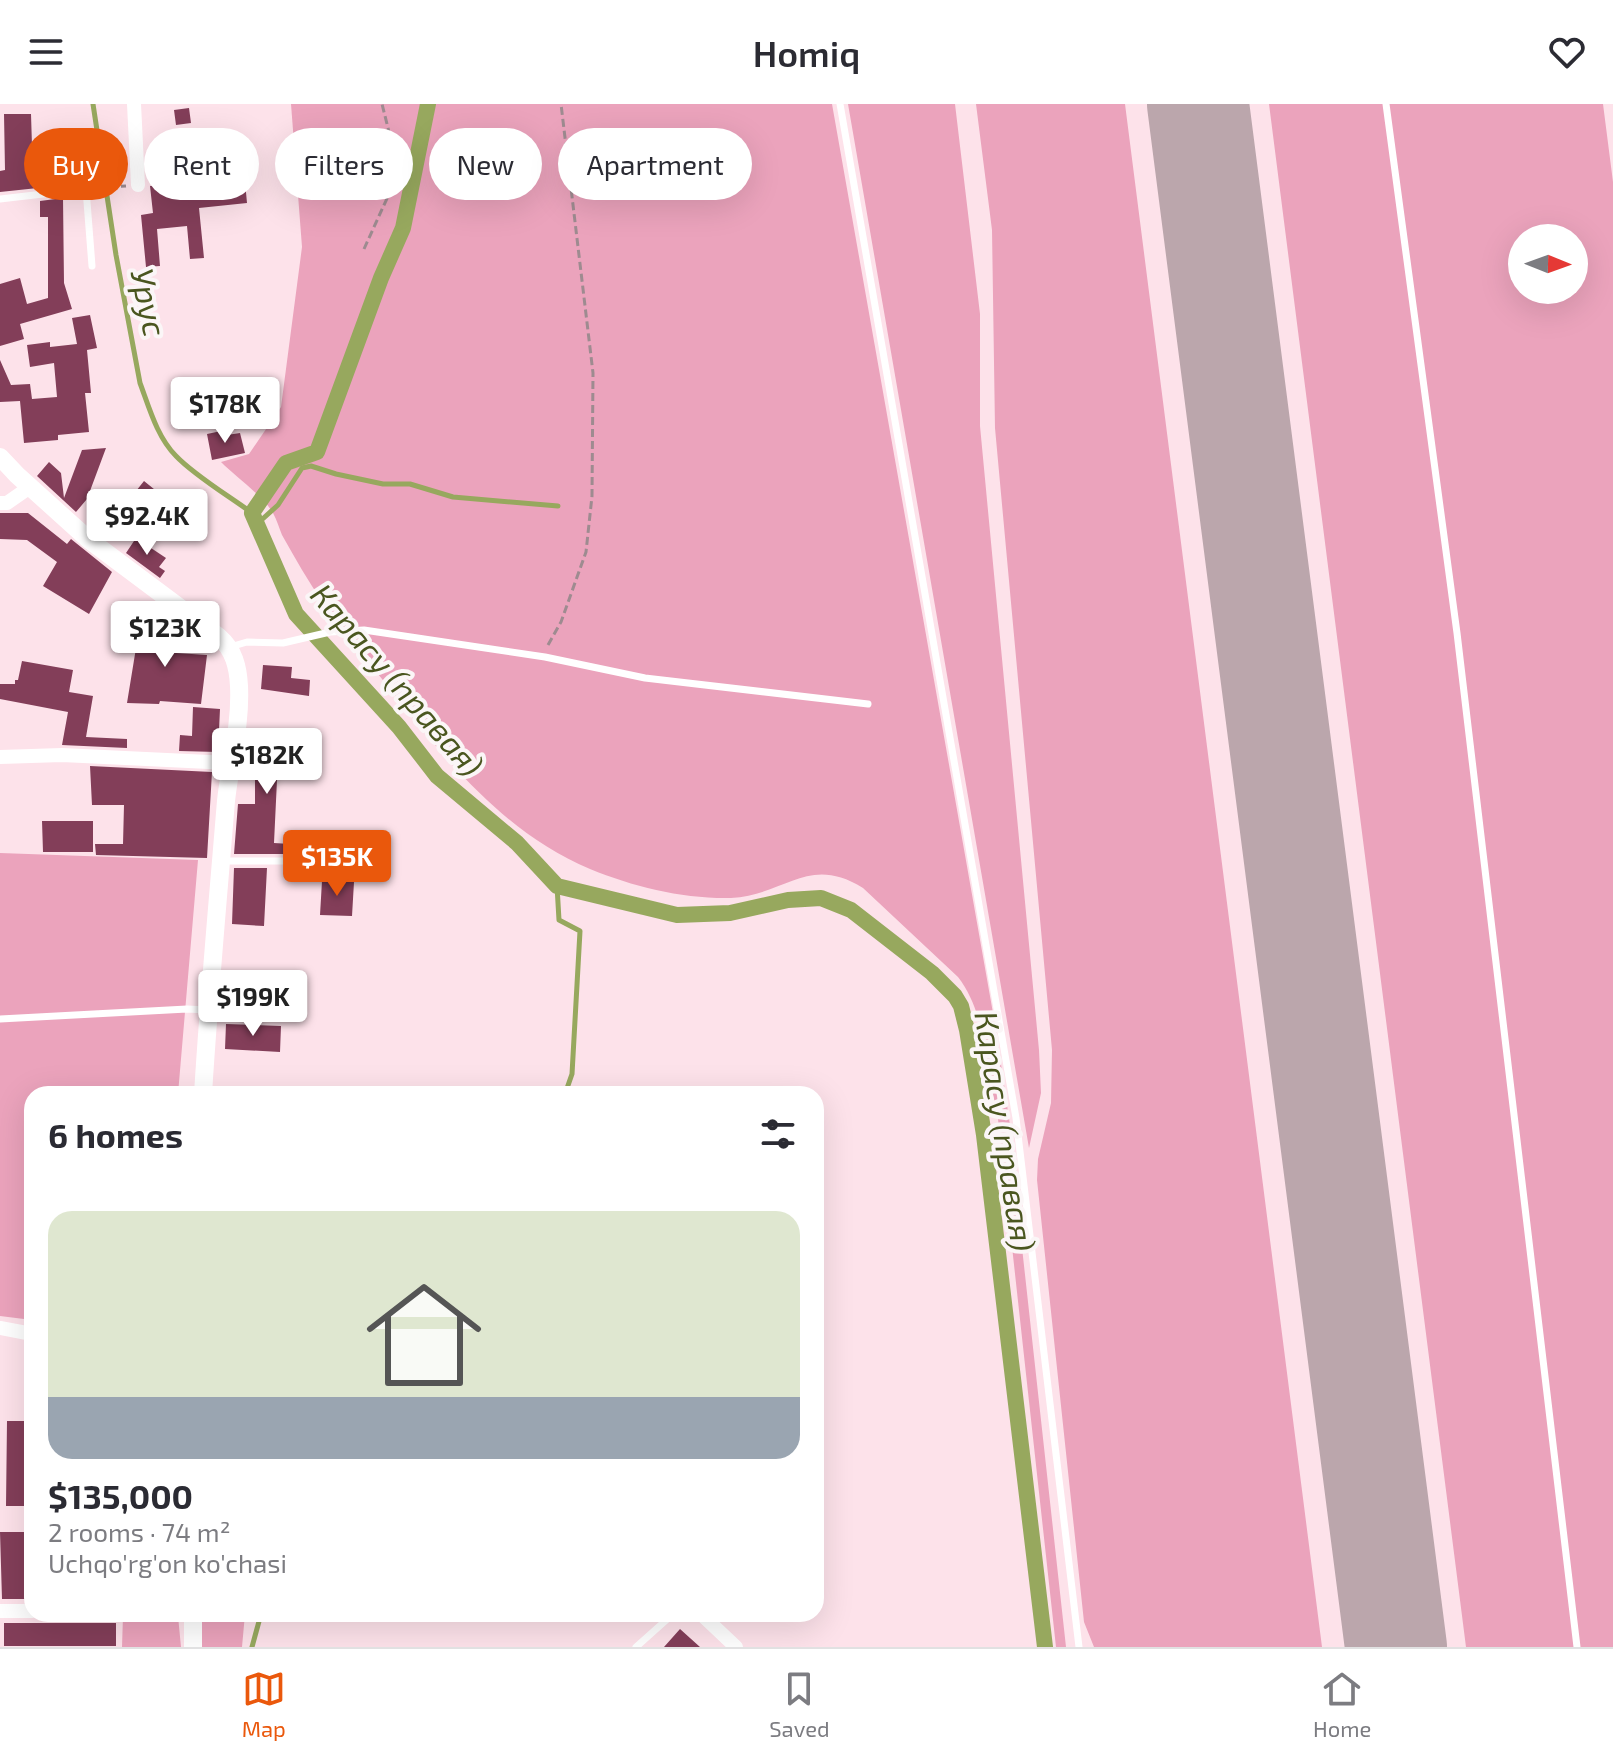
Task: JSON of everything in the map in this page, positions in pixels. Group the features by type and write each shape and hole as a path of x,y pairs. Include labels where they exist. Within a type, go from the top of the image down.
{"street":[{"path":"134,104 138,185"},
{"path":"0,457 88,539 230,647 237,666 239,705 230,763 203,1086"},
{"path":"0,503 7,503 30,487"},
{"path":"0,757 62,755 230,763"},
{"path":"0,1328 24,1332"},
{"path":"0,1611 24,1611"},
{"path":"193,1622 193,1647"},
{"path":"709,1622 736,1647"}],"lane":[{"path":"840,104 1016,1118 1079,1647"},
{"path":"1386,104 1459,648 1577,1647"},
{"path":"0,199 24,196"},
{"path":"87,200 92,266"},
{"path":"230,647 247,642 283,643 330,632 364,630 545,657 645,678 868,704"},
{"path":"221,861 334,861"},
{"path":"0,1019 208,1010"},
{"path":"636,1647 664,1622"}],"path":[{"path":"364,249 394,183 389,132 382,104"},
{"path":"545,657 586,552 592,506 593,373 561,104"},
{"path":"128,186 138,185"}],"shaded area":[{"path":"291,104 832,104 996,1030 1013,1146 1066,1647 1056,1647 997,1110 980,1024 968,992 958,977 863,888 844,879 812,875 731,898 677,894 590,869 528,834 474,788 426,735 330,613 268,507 221,462 249,454 281,407 302,247 298,200 413,200 413,128 293,128"},
{"path":"848,104 955,104 980,314 980,426 1039,1050 1041,1093 1029,1148"},
{"path":"976,104 1125,104 1322,1647 1094,1647 1084,1622 1037,1180 1038,1159 1051,1103 1052,1050 995,428 992,230"},
{"path":"1269,104 1603,104 1613,182 1613,1647 1466,1647"},
{"path":"0,853 198,860 179,1086 24,1086 24,1319 0,1316"},
{"path":"123,1622 179,1622 181,1647 122,1647"},
{"path":"199,1622 244,1622 242,1647 200,1647"}],"building":[{"path":"189,108 191,123 176,125 174,110"},
{"path":"4,114 31,114 31,128 24,128 24,189 0,192 0,171 5,170"},
{"path":"63,200 64,283 72,309 20,324 24,339 0,346 0,284 20,278 27,304 48,298 48,217 40,217 40,201"},
{"path":"152,200 247,200 247,203 199,208 204,258 190,259 187,226 157,229 160,266 146,267 141,215 153,213"},
{"path":"90,315 97,348 87,350 91,393 85,393 89,432 58,435 58,440 24,443 20,401 0,402 0,360 11,385 30,384 32,399 57,397 54,363 30,367 27,345 50,342 50,347 77,344 72,318"},
{"path":"226,430 227,435 240,433 245,453 212,460 207,434"},
{"path":"106,448 87,499 76,512 37,476 49,462 61,473 64,498 82,450"},
{"path":"144,481 170,502 146,531 121,510"},
{"path":"0,513 28,513 67,544 71,539 112,572 89,614 43,586 57,562 27,540 0,539"},
{"path":"136,538 166,558 159,567 165,571 160,578 126,553"},
{"path":"161,610 178,624 161,652 207,655 201,704 160,701 159,704 127,703 136,648"},
{"path":"22,661 73,670 69,692 93,696 86,737 127,739 127,748 62,745 68,712 0,699 0,684 15,684"},
{"path":"263,665 292,667 291,678 310,680 309,696 261,689"},
{"path":"193,707 220,709 218,752 179,751 180,735 192,736"},
{"path":"255,735 321,739 320,752 287,750 287,760 278,759 274,843 290,844 290,854 234,854 238,804 255,804"},
{"path":"90,766 212,772 207,858 96,855 95,844 123,844 124,805 92,805"},
{"path":"42,821 93,821 93,852 43,852"},
{"path":"234,868 267,868 264,926 232,924"},
{"path":"322,881 354,882 352,916 320,915"},
{"path":"226,1024 281,1026 280,1052 225,1049"},
{"path":"7,1421 24,1421 24,1506 6,1506"},
{"path":"0,1532 24,1532 24,1599 2,1599"},
{"path":"4,1623 116,1623 116,1646 4,1646"},
{"path":"680,1629 700,1647 664,1647"}],"waterway":[{"name":"Урус","path":"93,104 116,255 140,383 150,412 176,456 252,513"},
{"name":"Карасу (правая)","path":"428,104 403,228 381,278 317,452 286,463 252,513 296,614 399,727 437,776 517,843 557,886 677,915 730,913 788,900 821,898 851,910 932,973 955,996 967,1030 984,1135 1045,1647"},
{"path":"257,524 278,505 302,468 311,466 383,484 410,484 453,497 558,506"},
{"path":"557,886 559,920 580,931 572,1074 568,1086"},
{"path":"252,1647 259,1622"}],"runway":[{"path":"1198,104 1396,1647"}]}
